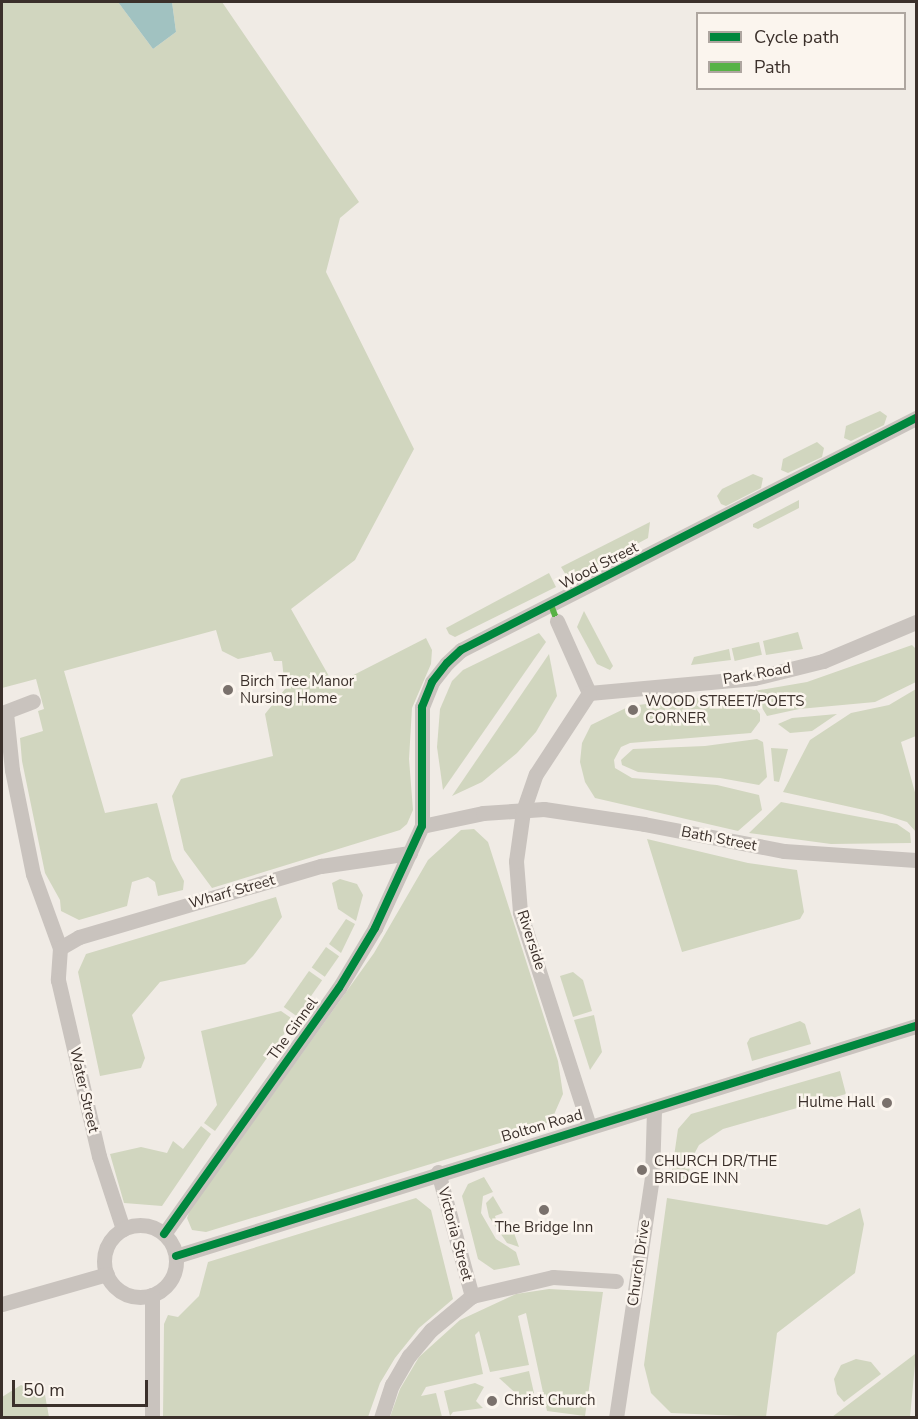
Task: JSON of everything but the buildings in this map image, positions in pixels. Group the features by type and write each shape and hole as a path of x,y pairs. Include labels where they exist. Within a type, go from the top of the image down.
{"street":[{"name":"Wood Street","path":"422,826 422,707 432,682 461,650 916,418"},
{"path":"557,621 589,693"},
{"name":"Park Road","path":"589,693 754,678 823,661 916,622"},
{"name":"Riverside","path":"589,693 536,774 523,811 516,861 520,912 589,1126"},
{"path":"33,701 4,713 12,770 33,874 60,948"},
{"name":"Bath Street","path":"523,811 544,809 644,824 784,851 916,860"},
{"path":"422,826 483,813 523,811"},
{"name":"The Ginnel","path":"164,1234 339,988 375,928 422,826"},
{"name":"Wharf Street","path":"60,948 79,937 321,866 410,853"},
{"name":"Water Street","path":"60,948 58,980 99,1156 123,1229"},
{"name":"Bolton Road","path":"176,1256 438,1172 654,1108 916,1026"},
{"name":"Church Drive","path":"616,1418 652,1177 654,1108"},
{"name":"Victoria Street","path":"438,1172 472,1296"},
{"path":"145,1226 164,1234 176,1256 172,1278 152,1295 132,1296 120,1291 107,1274 107,1247 123,1229 145,1226"},
{"path":"2,1304 107,1274"},
{"path":"381,1418 392,1385 409,1356 431,1330 472,1296 553,1277 616,1281"},
{"path":"152,1295 152,1418"}],"green space":[{"path":"2,2 118,2 153,49 176,32 172,2 222,2 359,202 340,218 326,272 414,449 355,560 291,609 334,685 426,638 432,650 431,664 412,708 409,759 413,810 407,824 400,830 212,888 184,850 172,796 181,779 273,756 265,714 285,689 282,661 274,661 271,652 238,659 222,651 216,630 64,671 105,813 157,803 172,859 184,881 183,890 158,896 155,882 148,877 132,882 127,906 79,920 61,911 60,900 45,873 22,761 20,738 43,731 38,711 44,709 36,679 2,688"},
{"path":"880,411 887,416 884,425 851,441 844,438 846,426"},
{"path":"817,442 824,448 822,457 788,473 781,470 783,459"},
{"path":"753,474 763,478 761,488 726,506 721,504 717,496 722,489"},
{"path":"799,500 799,508 758,529 753,527 753,524"},
{"path":"650,522 648,538 569,580 561,567"},
{"path":"549,573 556,587 455,637 449,634 446,628"},
{"path":"584,611 613,666 610,670 597,664 577,627"},
{"path":"798,632 803,649 766,655 763,641"},
{"path":"539,633 546,642 443,790 437,747 440,709 452,681 463,670"},
{"path":"759,642 762,655 735,661 732,648"},
{"path":"912,645 916,649 916,682 875,702 799,709 767,716 755,696 754,691 807,682"},
{"path":"729,649 731,660 691,665 694,657"},
{"path":"549,654 557,696 536,732 517,753 482,782 452,796"},
{"path":"916,689 916,736 901,742 916,796 916,832 907,822 882,814 783,792 810,740 851,713 889,705"},
{"path":"744,692 760,714 760,721 751,733 630,743 621,747 614,760 615,768 632,778 717,785 759,795 762,810 738,831 595,798 585,782 580,762 582,743 591,725 630,706"},
{"path":"837,714 812,731 790,733 778,724 792,718"},
{"path":"757,739 763,742 767,777 759,785 720,778 638,772 622,765 621,760 633,749 705,746"},
{"path":"771,748 788,749 779,782 774,781"},
{"path":"781,802 897,824 910,833 911,843 831,844 749,833"},
{"path":"474,829 488,842 558,1061 563,1094 552,1119 533,1133 206,1232 192,1230 187,1218 190,1210 374,953 428,860 461,830"},
{"path":"647,839 748,863 797,870 804,912 800,919 682,952"},
{"path":"340,879 357,884 363,895 356,921 338,909 332,883"},
{"path":"276,897 282,917 253,956 245,964 160,982 132,1015 145,1058 141,1068 100,1076 78,972 86,954"},
{"path":"346,919 355,924 341,953 329,944"},
{"path":"326,947 339,956 325,977 312,967"},
{"path":"309,971 322,980 297,1016 284,1007"},
{"path":"573,972 583,980 592,1011 573,1017 560,976"},
{"path":"281,1011 294,1020 215,1131 204,1123 217,1105 201,1031"},
{"path":"594,1015 602,1052 590,1070 574,1020"},
{"path":"800,1021 805,1024 811,1044 752,1061 747,1043 750,1038"},
{"path":"840,1071 846,1094 723,1129 699,1145 692,1158 687,1181 671,1177 678,1129 691,1114"},
{"path":"201,1126 211,1134 162,1206 124,1203 110,1154 141,1147 167,1153 173,1141 183,1149"},
{"path":"484,1177 493,1192 483,1196 481,1213 496,1239 516,1252 520,1265 494,1270 478,1259 462,1196 468,1184"},
{"path":"493,1196 503,1213 495,1216 500,1233 489,1217 486,1203"},
{"path":"416,1198 431,1210 453,1299 419,1328 395,1358 380,1383 368,1417 163,1417 164,1324 168,1315 178,1317 199,1296 208,1262"},
{"path":"667,1198 827,1225 860,1208 864,1224 855,1273 777,1333 766,1417 671,1413 651,1393 644,1365"},
{"path":"500,1233 514,1233 519,1247 507,1243"},
{"path":"549,1289 603,1292 585,1416 547,1411 526,1313 518,1316 529,1365 490,1372 479,1331 475,1335 483,1374 426,1387 421,1396 436,1393 442,1417 390,1417 400,1389 419,1357 460,1320 516,1294"},
{"path":"915,1354 910,1417 832,1417"},
{"path":"856,1359 871,1362 881,1374 844,1402 837,1394 834,1379 841,1365"},
{"path":"529,1371 534,1393 520,1397 499,1378"},
{"path":"475,1383 484,1387 476,1401 483,1408 453,1412 450,1416 444,1391"},
{"path":"21,1385 45,1395 49,1417 2,1417 2,1397"}],"water":[{"path":"118,2 172,2 176,32 153,49"}],"marked path":[{"path":"551,605 557,621"}],"cycle path":[{"path":"164,1234 339,988 375,928 422,826 422,707 432,682 447,663 461,650 916,418"},
{"path":"176,1256 916,1026"}],"place":[{"name":"Birch Tree Manor Nursing Home","path":"228,690"},
{"name":"WOOD STREET/POETS CORNER","path":"633,710"},
{"name":"Hulme Hall","path":"887,1103"},
{"name":"CHURCH DR/THE BRIDGE INN","path":"642,1170"},
{"name":"The Bridge Inn","path":"544,1210"},
{"name":"Christ Church","path":"492,1401"}]}
